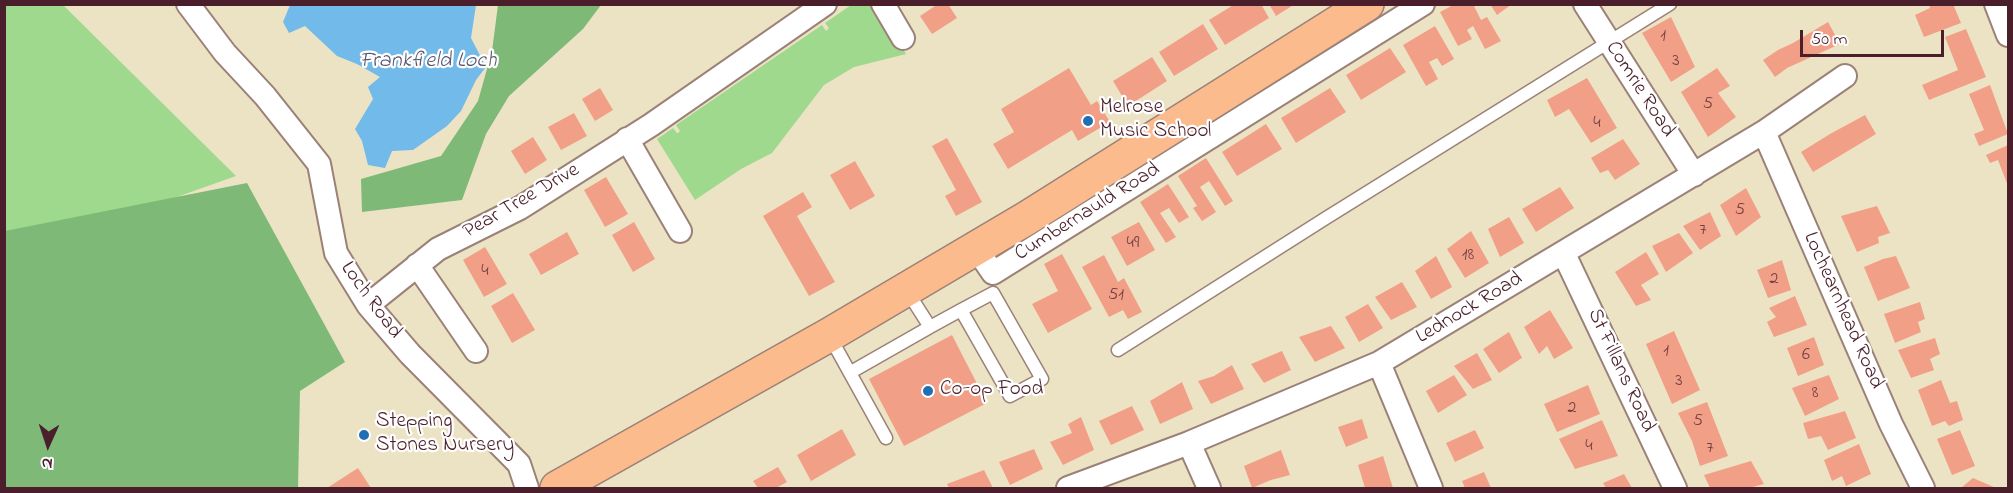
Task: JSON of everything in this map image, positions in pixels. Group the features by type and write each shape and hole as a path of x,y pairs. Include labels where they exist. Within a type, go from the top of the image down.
{"main road":[{"name":"Cumbernauld Road","path":"557,489 906,290 1166,131 1367,4"}],"street":[{"name":"Loch Road","path":"188,4 318,164 336,253 368,305 410,354 519,464 527,489"},
{"name":"Pear Tree Drive","path":"368,305 438,249 520,208 651,125 825,4"},
{"path":"884,4 903,38"},
{"name":"Cumbernauld Road","path":"976,248 993,273 1423,4"},
{"name":"Comrie Road","path":"1585,4 1694,175"},
{"path":"1996,4 2008,35"},
{"name":"Lednock Road","path":"1068,489 1189,443 1379,363 1764,132 1845,76"},
{"name":"Lochearnhead Road","path":"1764,132 1892,424 1923,489"},
{"path":"627,139 680,231"},
{"name":"St Fillans Road","path":"1564,254 1675,489"},
{"path":"417,265 476,351"},
{"path":"1379,363 1431,489"},
{"path":"1189,443 1209,489"}],"lane":[{"path":"1118,350 1670,4"},
{"path":"906,290 930,327"},
{"path":"850,372 930,327 961,310 993,293 1042,379 1010,396 961,310"},
{"path":"829,335 886,438"}],"green space":[{"path":"4,5 63,5 236,176 5,258"},
{"path":"498,5 601,5 583,29 509,96 486,134 462,200 362,212 361,179 441,156 478,101 492,51"},
{"path":"851,5 876,5 906,54 854,67 824,85 772,153 741,169 695,200 657,139 673,128 678,133 680,131 676,125 822,25 826,31 829,28 825,23"},
{"path":"247,183 345,362 300,391 298,488 5,488 5,231"}],"water":[{"name":"Frankfield Loch","path":"290,5 476,5 471,38 486,67 476,80 461,111 447,126 413,150 392,151 385,168 368,165 362,141 355,129 373,99 368,87 380,77 337,56 305,26 289,33 283,22"}],"building":[{"path":"938,4 948,4 957,18 932,34 920,16"},
{"path":"1235,4 1261,4 1269,18 1225,45 1209,20"},
{"path":"1269,4 1295,4 1276,16"},
{"path":"1455,4 1473,4 1481,20 1487,17 1501,41 1485,49 1473,26 1467,30 1472,39 1458,46 1440,12"},
{"path":"1490,4 1512,4 1497,15"},
{"path":"1929,4 1953,4 1961,23 1924,37 1915,15 1930,8"},
{"path":"1671,17 1695,67 1671,82 1642,33"},
{"path":"1828,22 1840,44 1787,68 1775,77 1763,60"},
{"path":"1203,24 1218,49 1174,76 1159,52"},
{"path":"1435,26 1454,59 1442,66 1437,58 1429,62 1438,79 1426,86 1403,45"},
{"path":"1966,29 1986,77 1929,100 1922,85 1958,70 1945,37"},
{"path":"1390,48 1406,72 1361,100 1346,75"},
{"path":"1152,57 1167,81 1128,106 1113,81"},
{"path":"1069,68 1091,105 1097,101 1110,122 1078,141 1072,130 1008,169 993,144 1014,132 1001,109"},
{"path":"1717,68 1730,86 1718,93 1736,117 1708,137 1681,92"},
{"path":"1587,78 1617,128 1591,143 1569,109 1555,117 1547,100"},
{"path":"1990,85 2008,134 1979,146 1974,134 1984,130 1969,94"},
{"path":"600,88 613,110 595,121 582,99"},
{"path":"1330,88 1346,112 1296,143 1281,118"},
{"path":"574,113 587,136 561,150 548,127"},
{"path":"1865,115 1876,134 1813,172 1801,152"},
{"path":"1266,124 1282,149 1237,176 1222,152"},
{"path":"533,137 547,160 525,174 511,151"},
{"path":"947,138 982,202 956,216 945,196 956,190 932,146"},
{"path":"1623,139 1640,164 1615,180 1608,170 1600,173 1591,158"},
{"path":"2008,145 2008,186 1998,160 1990,163 1986,155"},
{"path":"1206,158 1233,201 1225,206 1209,181 1200,187 1216,212 1202,221 1193,208 1197,206 1178,176"},
{"path":"855,161 875,196 850,210 830,175"},
{"path":"606,177 628,214 605,227 584,190"},
{"path":"1168,184 1189,217 1179,223 1169,208 1160,213 1176,237 1166,243 1140,202"},
{"path":"1560,187 1574,208 1536,232 1522,209"},
{"path":"1746,188 1761,217 1736,236 1720,205"},
{"path":"803,192 812,207 797,216 835,282 809,296 763,216"},
{"path":"1877,206 1890,233 1878,237 1879,243 1857,252 1841,216"},
{"path":"1710,212 1721,236 1700,250 1683,226"},
{"path":"1509,217 1524,243 1500,257 1488,229"},
{"path":"634,222 655,259 633,272 612,235"},
{"path":"1139,222 1155,250 1127,266 1111,237"},
{"path":"1471,231 1489,263 1465,278 1447,249"},
{"path":"567,232 579,254 541,275 529,254"},
{"path":"1679,233 1693,253 1666,272 1652,246"},
{"path":"485,247 507,284 484,297 463,260"},
{"path":"1646,252 1659,274 1641,285 1651,300 1636,306 1615,272"},
{"path":"1062,254 1092,309 1048,333 1032,304 1058,291 1044,264"},
{"path":"1104,255 1118,282 1124,278 1142,312 1128,319 1123,310 1109,317 1082,267"},
{"path":"1436,256 1452,287 1431,299 1415,271"},
{"path":"1896,256 1910,288 1878,301 1864,267"},
{"path":"1782,260 1791,290 1768,298 1757,270"},
{"path":"1402,282 1417,307 1391,320 1375,297"},
{"path":"513,293 535,330 512,343 491,306"},
{"path":"1795,296 1807,325 1774,337 1767,322 1776,317 1769,308"},
{"path":"1920,302 1925,319 1918,322 1921,332 1895,343 1884,314"},
{"path":"1368,304 1383,328 1359,342 1345,317"},
{"path":"1550,310 1573,348 1554,359 1547,346 1539,354 1524,327"},
{"path":"1331,326 1345,348 1315,362 1299,337"},
{"path":"1674,331 1700,390 1672,404 1646,344"},
{"path":"1509,332 1522,358 1499,373 1483,349"},
{"name":"Co-op Food","path":"952,335 987,403 904,446 869,379"},
{"path":"1814,337 1824,365 1798,376 1787,348"},
{"path":"1935,338 1940,354 1930,359 1934,370 1911,378 1898,350"},
{"path":"1282,351 1291,370 1264,383 1251,364"},
{"path":"1477,353 1492,380 1473,389 1454,366"},
{"path":"1232,365 1244,389 1211,404 1198,381 1214,376"},
{"path":"1454,375 1467,395 1438,413 1426,391"},
{"path":"1829,375 1839,399 1805,416 1792,388"},
{"path":"1941,380 1950,403 1957,401 1963,420 1949,426 1945,421 1932,426 1918,390"},
{"path":"1182,382 1193,409 1160,424 1150,401"},
{"path":"1588,385 1600,414 1557,432 1544,404"},
{"path":"1707,402 1728,456 1700,466 1692,441 1678,413"},
{"path":"1132,406 1144,430 1111,445 1099,421"},
{"path":"1845,411 1856,438 1828,450 1821,436 1808,439 1803,423"},
{"path":"1081,417 1094,450 1063,465 1050,442 1072,433 1068,424"},
{"path":"1362,419 1368,438 1346,447 1338,427"},
{"path":"1602,420 1618,456 1575,469 1559,439"},
{"path":"842,429 856,455 811,481 797,455"},
{"path":"1475,430 1484,448 1455,462 1446,443"},
{"path":"1960,430 1975,466 1952,475 1937,439"},
{"path":"1859,444 1871,474 1846,486 1842,476 1832,481 1824,460"},
{"path":"1034,449 1043,469 1010,485 999,462"},
{"path":"1281,450 1290,475 1252,488 1244,466"},
{"path":"1383,456 1393,488 1365,488 1358,465"},
{"path":"1751,461 1764,484 1749,488 1710,488 1704,475"},
{"path":"778,467 787,482 776,488 758,488 753,481"},
{"path":"358,468 371,488 327,488"},
{"path":"984,470 993,488 949,488 947,484"},
{"path":"1484,472 1491,488 1465,488 1462,481"},
{"path":"1624,474 1632,488 1606,488 1603,483"},
{"path":"1973,478 1996,488 1961,488"}],"place":[{"name":"Melrose Music School","path":"1088,121"},
{"name":"Co-op Food","path":"928,391"},
{"name":"Stepping Stones Nursery","path":"364,435"}]}
